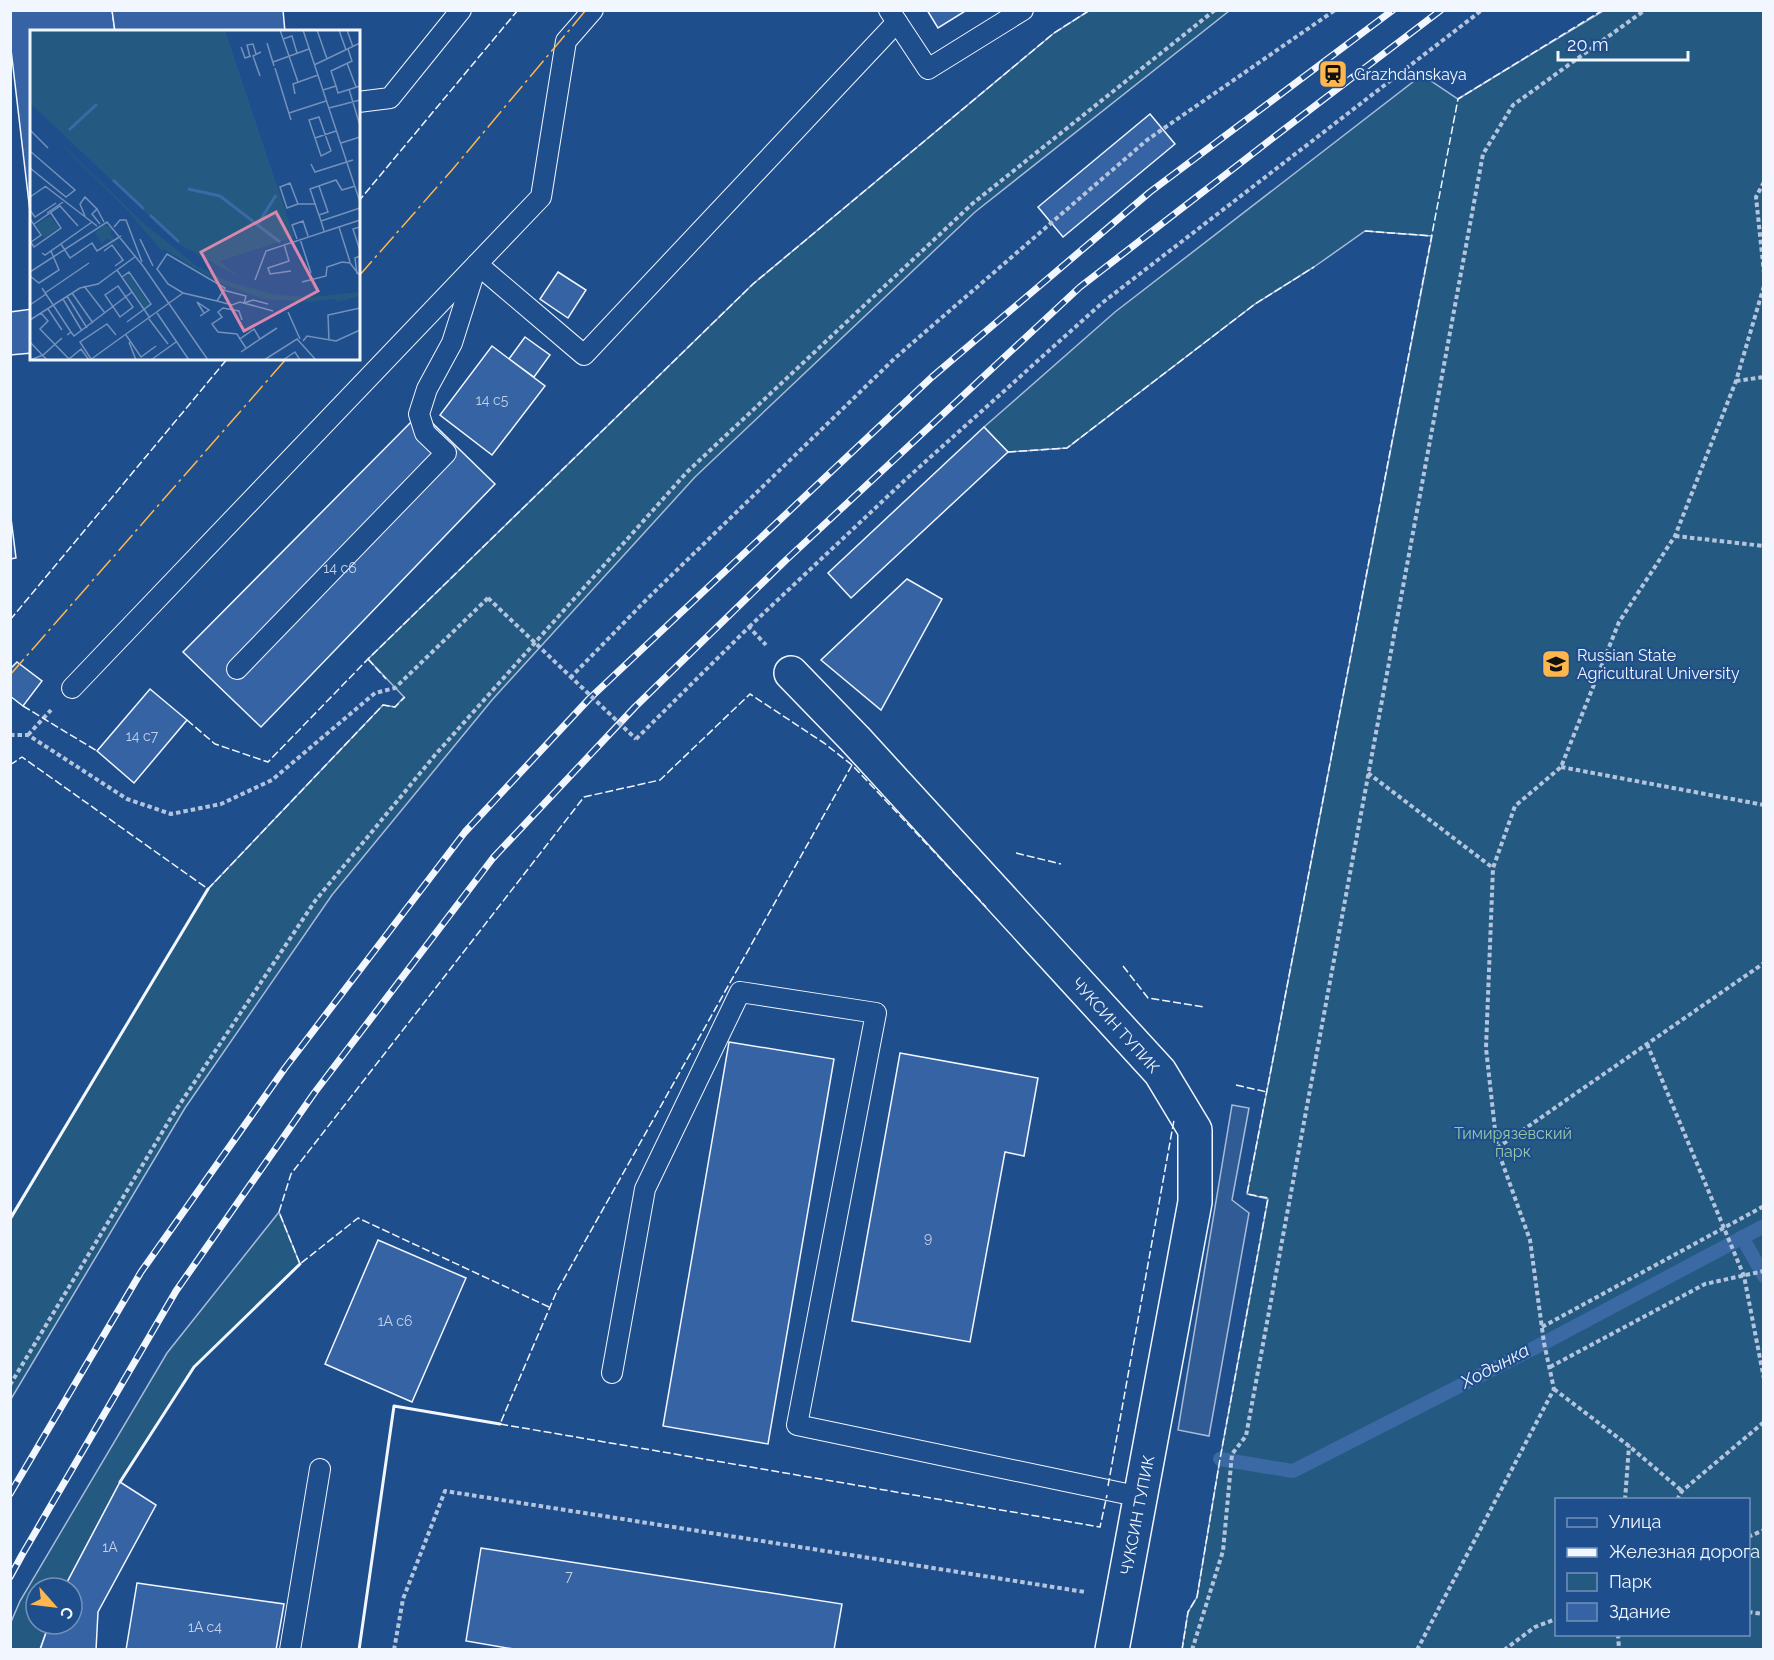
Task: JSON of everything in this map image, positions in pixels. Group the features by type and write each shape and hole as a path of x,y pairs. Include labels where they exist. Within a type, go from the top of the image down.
{"street":[{"name":"ЧУКСИН ТУПИК","path":"791,673 1160,1072 1195,1130 1195,1202 1112,1650"}],"lane":[{"path":"360,102 390,98 461,10"},
{"path":"72,688 541,197 566,41 593,10"},
{"path":"477,264 584,354 893,16 928,69 1023,10"},
{"path":"237,669 446,453 425,433 419,414 427,389 452,343 477,264"},
{"path":"612,1373 645,1189 740,992 876,1013 797,1425 1141,1497"},
{"path":"290,1650 320,1469"}],"path":[{"path":"10,1385 172,1116 315,901 435,755 687,472 972,204 1215,10"},
{"path":"570,678 646,600 895,358 1147,140 1335,10"},
{"path":"10,735 28,735 128,799 171,814 221,804 272,780 375,693 395,688 488,598 636,740 717,658 905,480 1102,303 1482,10"},
{"path":"1192,1650 1223,1551 1232,1454 1246,1436 1483,154 1513,105 1645,10"},
{"path":"1764,182 1756,197 1764,273"},
{"path":"1417,1650 1554,1389 1544,1343 1530,1240 1497,1148 1486,1048 1493,868 1515,806 1561,767 1619,622 1675,536 1736,381 1764,286"},
{"path":"1736,381 1764,377"},
{"path":"1675,536 1764,546"},
{"path":"750,627 758,636"},
{"path":"28,735 43,719"},
{"path":"1561,767 1764,805"},
{"path":"1368,773 1493,868"},
{"path":"1497,1148 1764,963"},
{"path":"1647,1044 1744,1276 1764,1380"},
{"path":"1542,1327 1764,1206"},
{"path":"1550,1367 1705,1284 1764,1271"},
{"path":"1554,1389 1629,1446 1683,1491"},
{"path":"1678,1498 1683,1491 1764,1422"},
{"path":"1624,1498 1629,1446"},
{"path":"394,1650 403,1599 444,1491 1122,1598"},
{"path":"1750,1537 1764,1530"},
{"path":"1504,1650 1535,1627 1555,1620"}],"green space":[{"path":"1090,10 1229,11 975,212 695,477 492,700 332,895 185,1108 11,1399 11,1219 208,889 383,705 395,707 404,697 368,659 753,284 1054,33"},
{"name":"Тимирязевский парк","path":"1603,11 1763,11 1763,1649 1182,1649 1188,1612 1197,1597 1268,1199 1247,1194 1432,236 1365,231 1255,304 1067,448 1008,452 984,427 1115,312 1422,75 1458,99"},
{"path":"279,1212 300,1264 194,1367 120,1482 70,1576 35,1576 167,1353"},
{"path":"24,1594 24,1636 45,1636 40,1649 11,1650 11,1622"}],"shaded area":[{"path":"1232,1105 1249,1108 1232,1200 1249,1213 1209,1436 1178,1430"}],"building":[{"path":"10,10 112,10 115,30 30,30 30,212 10,41"},
{"path":"112,10 283,10 285,30 115,30"},
{"path":"927,10 967,10 938,28"},
{"path":"1150,114 1175,144 1063,237 1038,207"},
{"path":"558,272 586,290 568,318 540,299"},
{"path":"30,309 30,353 10,355 10,312"},
{"path":"525,337 550,355 534,377 509,359"},
{"path":"492,346 545,386 492,455 440,415"},
{"path":"421,412 495,484 261,727 183,652"},
{"path":"984,427 1008,452 851,598 828,573"},
{"path":"10,510 16,558 10,559"},
{"path":"907,579 942,599 881,710 821,660"},
{"path":"17,662 42,681 23,706 10,696 10,669"},
{"path":"150,689 187,720 134,783 97,751"},
{"path":"729,1042 834,1059 768,1444 663,1426"},
{"path":"900,1053 1038,1078 1024,1156 1005,1152 970,1342 852,1321"},
{"path":"378,1240 466,1278 412,1402 325,1364"},
{"path":"120,1482 156,1505 98,1612 96,1650 40,1650 45,1636 84,1636 84,1576 70,1576"},
{"path":"481,1548 842,1604 834,1650 519,1650 466,1641"},
{"path":"137,1583 284,1604 276,1650 126,1650"}],"waterway":[{"name":"Ходынка","path":"1220,1459 1293,1471 1544,1343 1764,1226"},
{"path":"1742,1237 1764,1276"}],"railway":[{"path":"10,1494 141,1272 285,1068 465,832 589,699 932,377 1150,192 1393,10"},
{"path":"10,1577 176,1291 315,1092 493,858 635,707 786,560 1080,287 1441,10"}],"fence":[{"path":"360,200 518,10"},
{"path":"187,720 215,744 268,762 368,659 753,284 1054,33 1090,10"},
{"path":"1182,1650 1188,1612 1197,1597 1268,1198 1247,1194 1458,99 1603,10"},
{"path":"1365,231 1432,236"},
{"path":"1008,452 1067,448 1255,304 1314,267"},
{"path":"10,620 226,360"},
{"path":"368,659 386,679"},
{"path":"549,1307 358,1218 300,1264 279,1212 291,1174 584,797 660,780 750,694 824,743 852,765 986,907"},
{"path":"10,765 22,757 208,889 383,705 395,707 405,697"},
{"path":"23,706 97,751"},
{"path":"852,765 556,1293 500,1424 1100,1527 1107,1495"},
{"path":"1016,853 1061,864"},
{"path":"1123,966 1148,998 1204,1007"},
{"path":"1236,1085 1267,1092"},
{"path":"1108,1486 1174,1120"}],"wall":[{"path":"10,1219 208,889"},
{"path":"120,1482 194,1367 300,1264"},
{"path":"359,1650 394,1406 500,1424"}],"power":[{"path":"360,275 452,170 586,10"},
{"path":"10,675 285,360"}],"place":[{"name":"Grazhdanskaya","path":"1333,74"},
{"name":"Russian State Agricultural University","path":"1556,664"}]}
